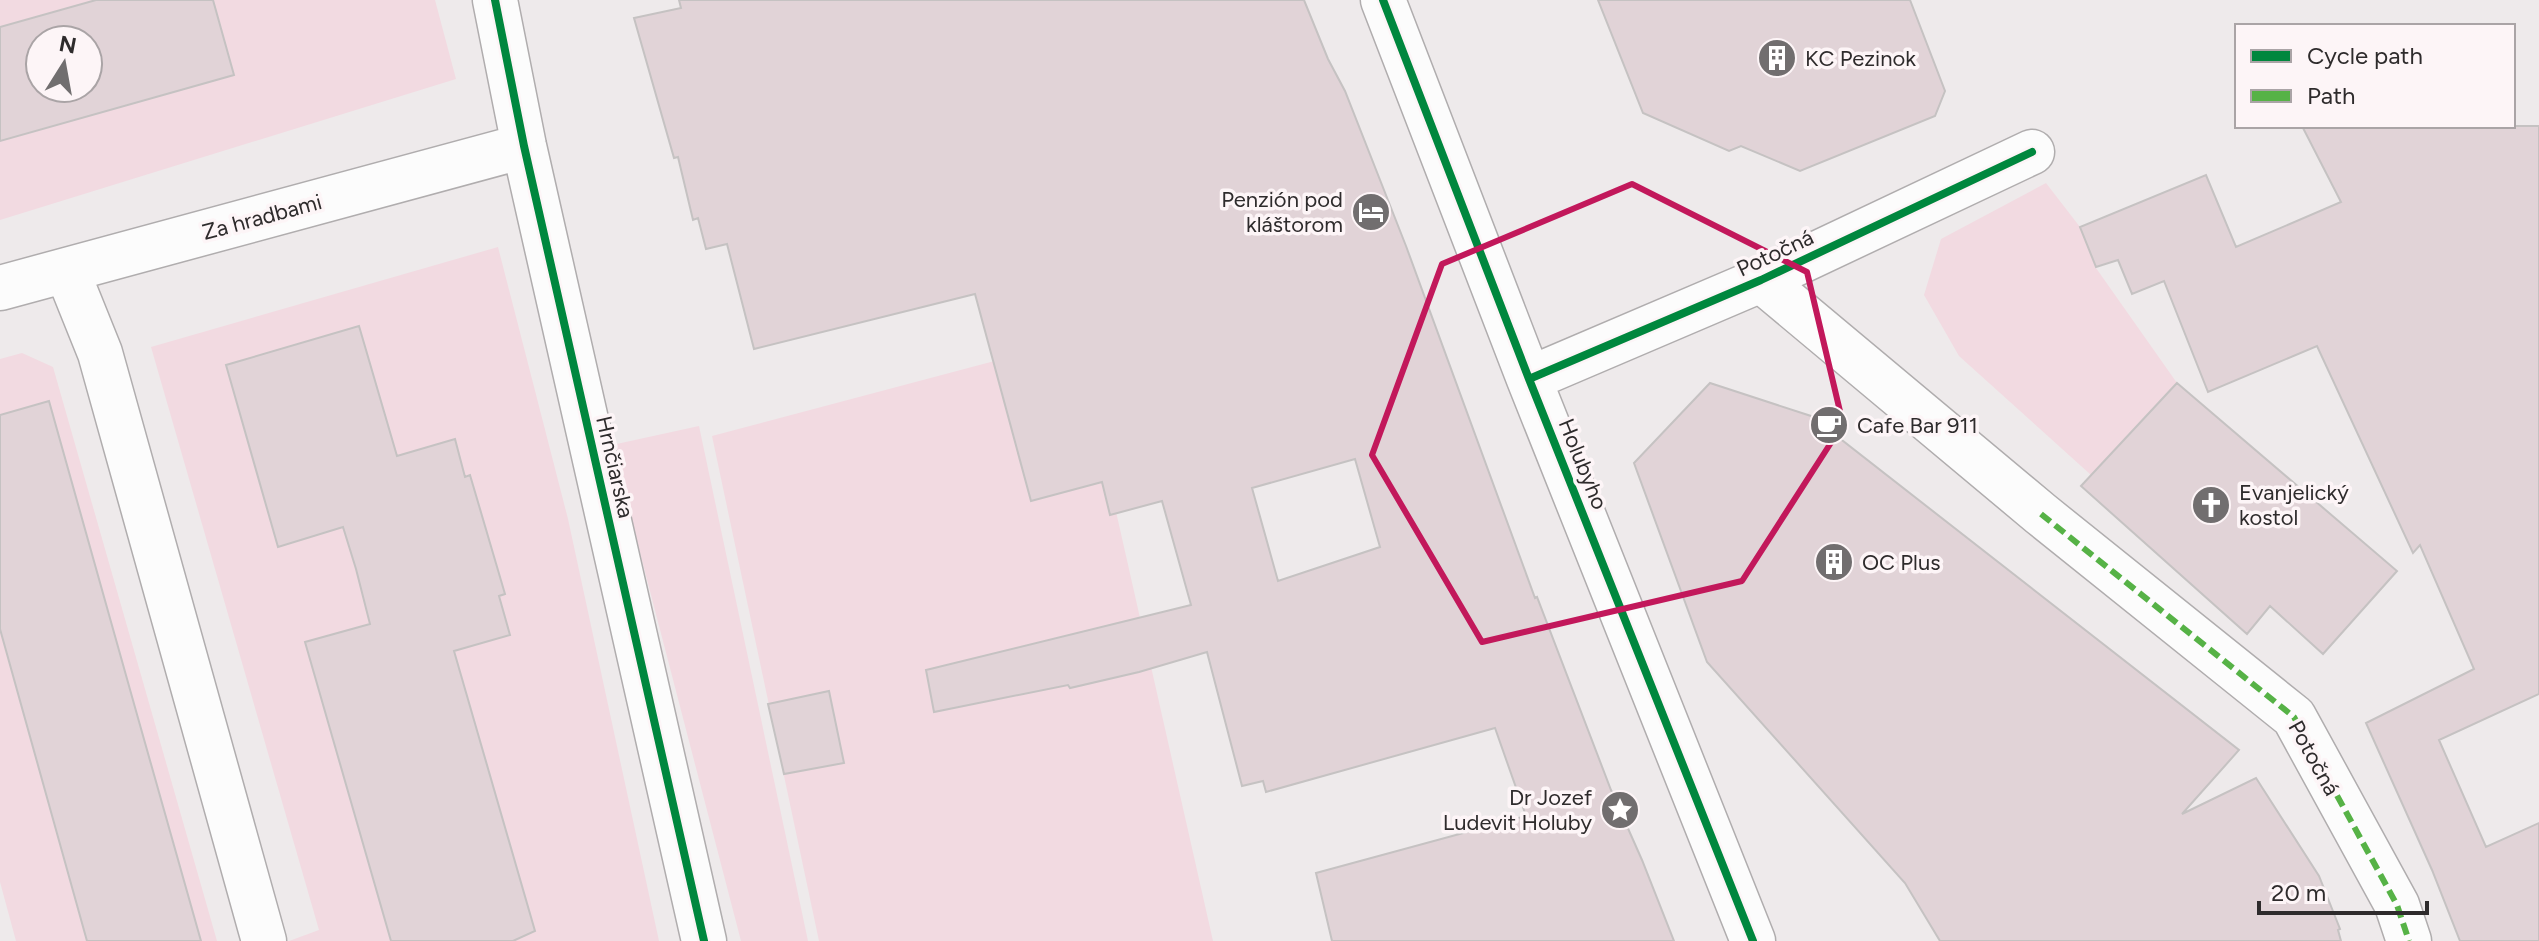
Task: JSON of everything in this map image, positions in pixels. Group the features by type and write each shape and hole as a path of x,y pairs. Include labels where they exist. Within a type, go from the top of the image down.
{"street":[{"name":"Hrnčiarska","path":"495,0 524,146 704,941"},
{"name":"Holubyho","path":"1383,0 1529,379 1753,941"},
{"name":"Za hradbami","path":"0,288 524,146"},
{"name":"Potočná","path":"1529,379 1761,280 2032,152"},
{"path":"67,271 100,353 264,941"},
{"name":"Potočná","path":"1761,280 2041,514 2294,717 2397,905 2409,941"}],"highlighted area":[{"path":"1632,184 1807,272 1843,424 1742,581 1482,642 1372,455 1442,264"}],"shaded area":[{"path":"0,0 435,0 456,79 0,220"},
{"path":"2046,183 2080,227 2096,268 2177,383 2091,475 1959,356 1924,295 1941,239"},
{"path":"498,247 568,519 659,941 289,941 319,930 151,347"},
{"path":"1077,339 1213,941 819,941 712,436"},
{"path":"22,353 53,367 217,941 16,941 0,882 0,359"},
{"path":"699,426 808,941 741,941 612,445"}],"building":[{"path":"96,0 213,0 234,75 0,141 0,27"},
{"path":"679,0 1304,0 1345,91 1406,246 1535,598 1674,941 1332,941 1316,873 1526,816 1495,728 1266,792 1263,781 1242,786 1207,652 1070,688 1068,685 934,712 926,670 1191,605 1162,501 1110,515 1102,482 1031,501 975,294 754,349 727,244 706,249 698,218 693,220 678,157 674,158 634,18 681,8","holes":["1355,459 1380,547 1278,581 1252,488"]},
{"name":"KC Pezinok","path":"1598,0 1910,0 1945,91 1935,116 1800,171 1741,146 1729,151 1643,113"},
{"path":"2539,126 2539,694 2439,740 2486,847 2539,823 2539,941 2460,941 2432,870 2366,723 2474,669 2420,545 2413,553 2317,346 2208,392 2164,281 2132,294 2118,260 2096,267 2080,227 2206,175 2236,247 2341,202 2303,128"},
{"path":"359,326 397,456 455,439 465,477 470,475 505,594 499,596 510,635 454,651 535,931 513,941 391,941 305,642 370,624 356,569 343,527 278,547 226,365"},
{"name":"OC Plus","path":"1710,383 1811,416 2239,750 2182,814 2256,778 2319,876 2340,929 2341,941 1940,941 1905,883 1707,662 1634,463"},
{"name":"Evanjelický kostol","path":"2177,383 2397,571 2323,654 2270,606 2247,634 2081,486"},
{"path":"49,401 201,941 87,941 0,629 0,415"},
{"path":"829,691 844,763 784,774 768,704"}],"marked path":[{"path":"2041,514 2294,717 2397,905 2409,941"}],"cycle path":[{"path":"495,0 524,146 704,941"},
{"path":"1383,0 1529,379 1753,941"},
{"path":"1529,379 1761,280 2032,152"}],"place":[{"name":"KC Pezinok","path":"1777,58"},
{"name":"Penzión pod kláštorom","path":"1371,212"},
{"name":"Cafe Bar 911","path":"1829,425"},
{"name":"Evanjelický kostol","path":"2211,505"},
{"name":"OC Plus","path":"1834,562"},
{"name":"Dr Jozef Ludevit Holuby","path":"1620,810"}]}
